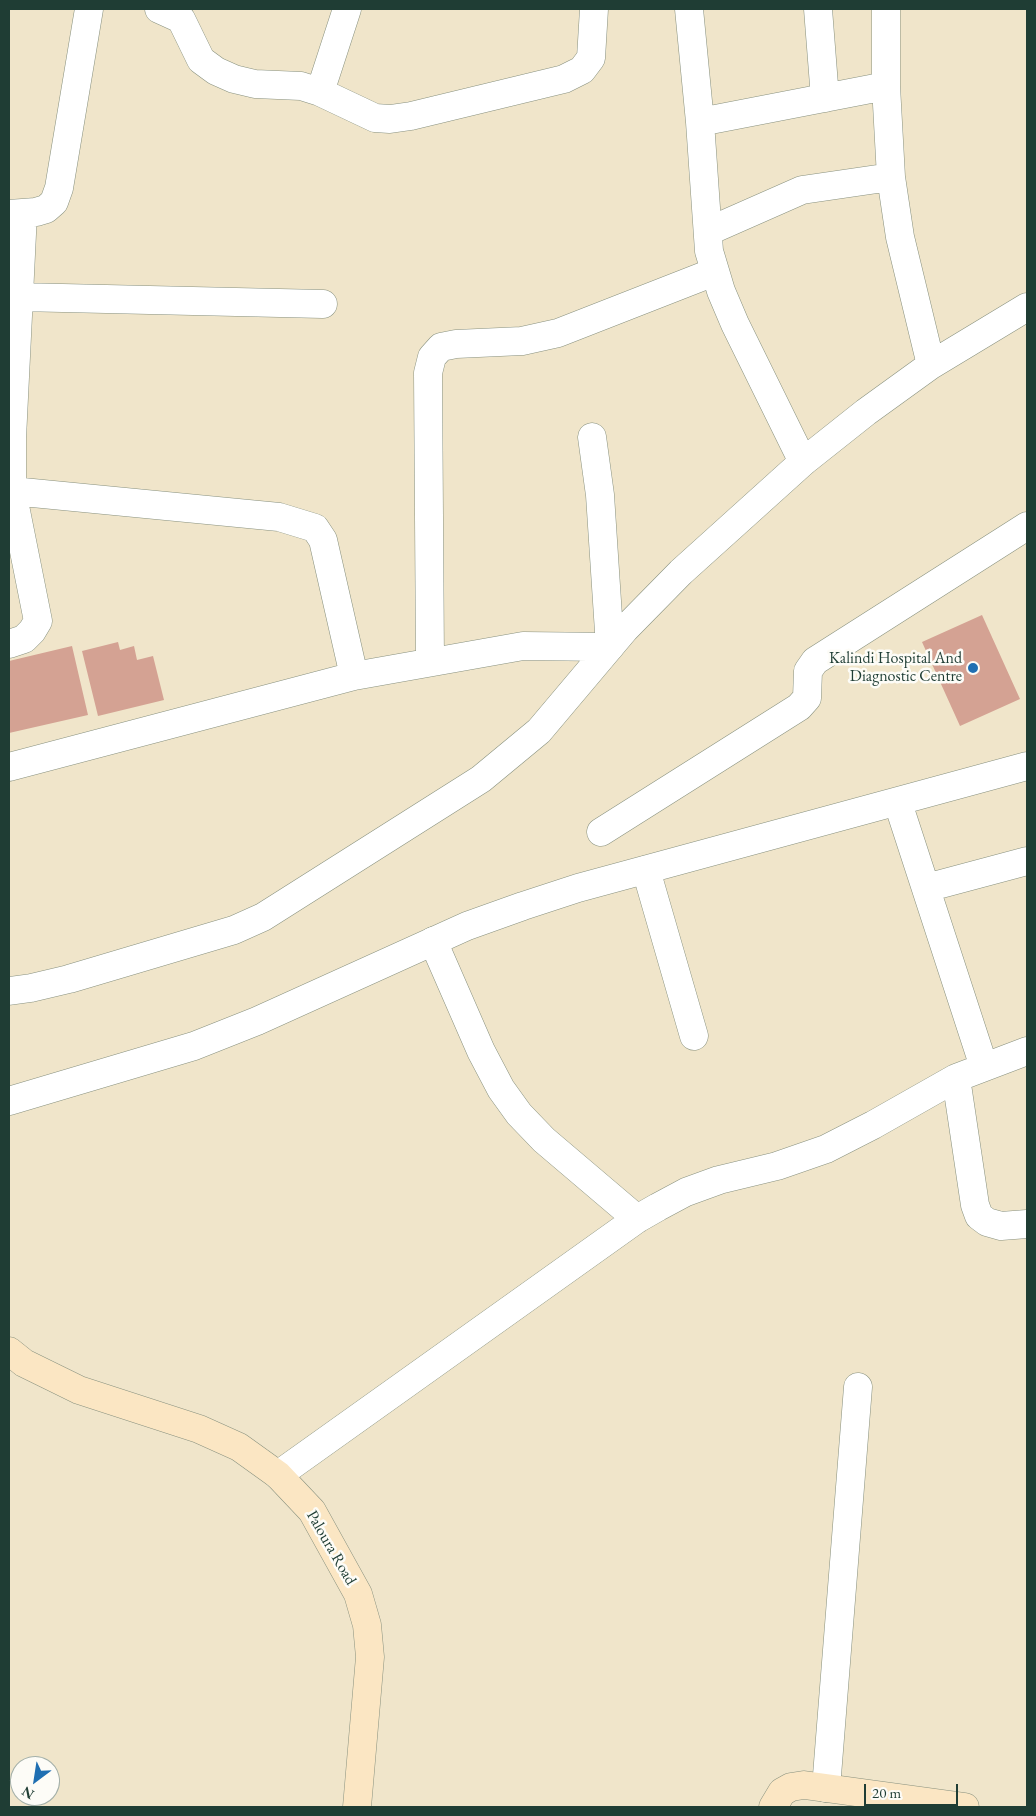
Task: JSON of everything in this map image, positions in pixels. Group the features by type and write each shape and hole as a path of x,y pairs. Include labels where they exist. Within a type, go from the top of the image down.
{"main road":[{"name":"Paloura Road","path":"9,1351 24,1362 79,1390 215,1436 239,1447 278,1475 312,1511 358,1594 367,1625 370,1657 357,1807"},
{"path":"773,1807 782,1792 791,1787 804,1785 965,1807"}],"street":[{"path":"9,644 24,639 38,621 12,490 12,438 19,297 16,214 46,209 54,202 59,188 89,9"},
{"path":"159,9 181,19 201,60 216,71 234,79 255,84 301,86 320,92 374,118 390,119 411,116 564,79 582,70 591,58 594,9"},
{"path":"320,92 347,9"},
{"path":"689,9 700,122 709,251 714,272 735,324 803,462"},
{"path":"818,9 825,98"},
{"path":"886,9 886,86 891,177 900,237 931,366"},
{"path":"700,122 886,86"},
{"path":"709,231 802,190 891,177"},
{"path":"430,662 428,373 432,357 442,347 456,344 522,341 558,334 714,272"},
{"path":"19,297 323,304"},
{"path":"9,991 69,979 234,930 292,901 481,779 507,759 539,730 610,647 681,572 803,462 866,412 931,366 1027,307"},
{"path":"592,437 600,495 610,647"},
{"path":"12,490 279,517 315,528 323,540 354,676"},
{"path":"601,832 798,707 807,698 808,671 815,661 1027,526"},
{"path":"9,767 354,676 523,646 610,647"},
{"path":"9,1101 194,1046 257,1021 433,941 523,906 646,870 898,803 1027,766"},
{"path":"898,803 984,1067"},
{"path":"926,888 1027,861"},
{"path":"646,870 694,1036"},
{"path":"433,941 481,1051 510,1102 544,1140 637,1219"},
{"path":"278,1475 637,1219 686,1192 719,1180 777,1166 826,1148 873,1125 956,1078 1027,1051"},
{"path":"956,1078 975,1205 979,1216 987,1222 1001,1226 1027,1224"},
{"path":"826,1788 858,1387"}],"building":[{"path":"982,615 1020,699 960,726 922,642"},
{"path":"118,642 120,650 134,646 137,660 153,656 164,700 98,716 82,651"},
{"path":"72,646 88,715 9,733 9,661"}],"place":[{"name":"Kalindi Hospital And Diagnostic Centre","path":"973,668"}]}
